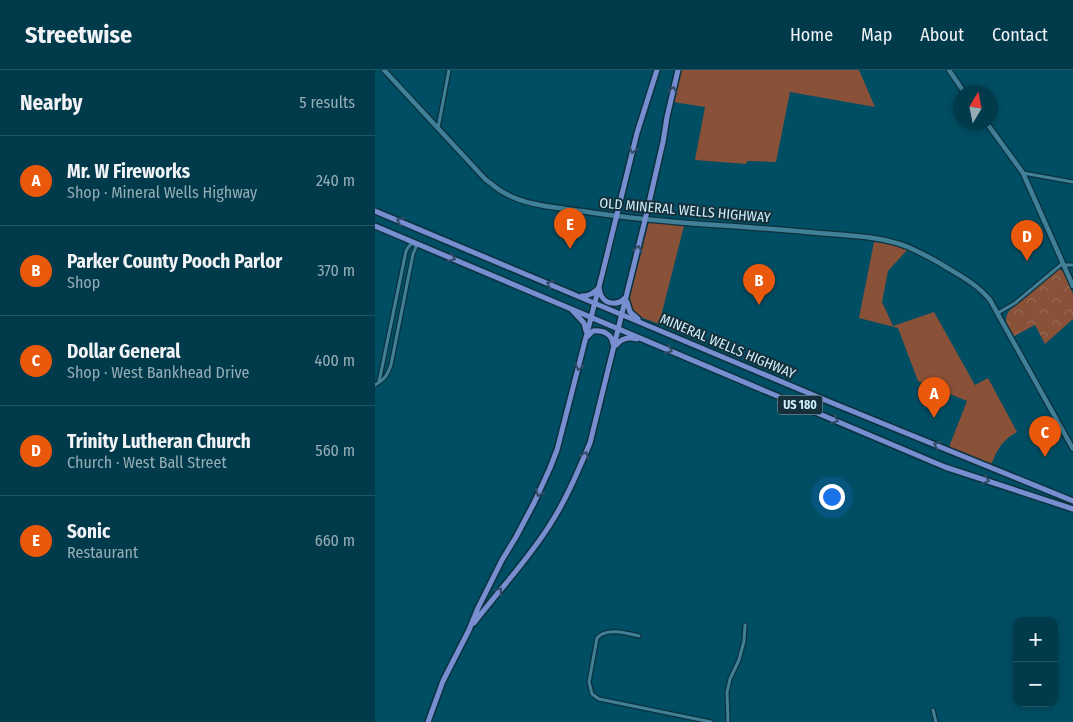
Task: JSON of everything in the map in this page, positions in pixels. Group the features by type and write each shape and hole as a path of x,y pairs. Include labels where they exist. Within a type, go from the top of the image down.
{"main road":[{"path":"428,722 443,681 502,560 525,520 550,468 587,337 637,133 657,70"},
{"path":"469,630 551,523 568,493 590,444 645,220 677,70"},
{"name":"MINERAL WELLS HIGHWAY","path":"375,211 825,400 1073,501"},
{"name":"MINERAL WELLS HIGHWAY","path":"375,226 945,467 1073,509"},
{"path":"578,296 590,295 599,288"},
{"path":"599,288 601,296 605,301 617,304 621,303 627,296"},
{"path":"627,296 630,312 645,324"},
{"path":"569,307 584,323 587,337"},
{"path":"587,337 593,330 606,333 611,337 614,347"},
{"path":"614,347 624,338 648,341"}],"street":[{"name":"OLD MINERAL WELLS HIGHWAY","path":"384,70 486,180 500,191 512,197 539,205 617,217 855,236 883,240 907,247 934,260 969,280 985,293 1073,449"},
{"path":"439,128 449,70"},
{"path":"949,70 959,85"},
{"path":"992,130 1023,173 1073,286"},
{"path":"1023,173 1073,182"},
{"path":"379,382 406,251 414,242"},
{"path":"375,385 387,376 391,365 415,250 414,242"},
{"path":"998,313 1015,303 1063,264 1073,265"},
{"path":"398,291 406,291"},
{"path":"728,722 727,692 730,678 740,656 744,641 745,625"},
{"path":"639,636 612,631 599,635 589,682 592,694 599,699 711,722"},
{"path":"933,710 936,722"}],"green space":[{"path":"681,70 859,70 875,107 790,92 776,162 747,161 746,164 695,160 705,107 673,102"},
{"path":"651,222 684,226 659,324 638,315 632,308 630,296 648,225"},
{"path":"874,242 887,243 908,249 888,271 882,302 893,326 934,312 975,385 988,378 1017,432 1001,446 991,465 949,447 967,401 918,381 898,328 859,318"},
{"path":"1059,269 1063,271 1073,294 1073,319 1045,344 1035,325 1014,336 1006,321 1009,311"}],"place":[{"name":"Sonic","path":"570,249"},
{"name":"Trinity Lutheran Church","path":"1027,261"},
{"name":"Parker County Pooch Parlor","path":"759,305"},
{"name":"Mr. W Fireworks","path":"934,418"},
{"name":"Dollar General","path":"1045,457"}]}
